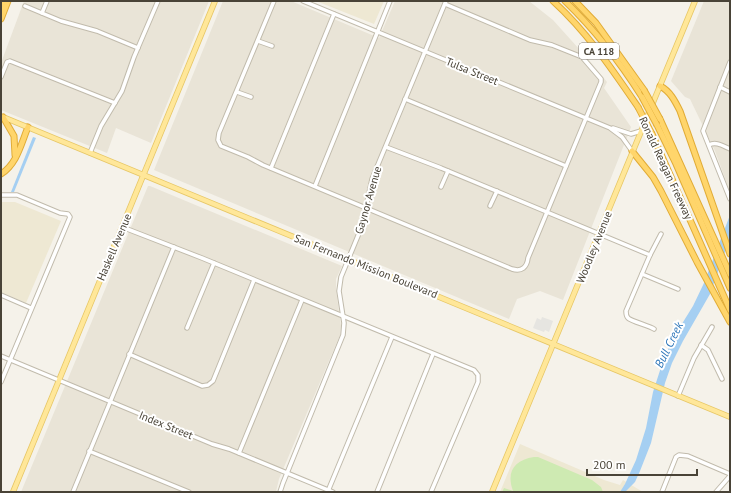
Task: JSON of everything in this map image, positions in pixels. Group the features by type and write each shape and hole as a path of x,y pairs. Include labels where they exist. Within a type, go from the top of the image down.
{"highway":[{"path":"1,9 4,1"},
{"path":"1,19 8,1"},
{"name":"Ronald Reagan Freeway","path":"553,1 584,32 603,56 638,107 652,134 730,310"},
{"name":"CA 118","path":"565,1 604,43 628,75 642,97 658,125 676,164 729,287"},
{"name":"Ronald Reagan Freeway","path":"575,1 596,23 644,90 660,119 730,274"},
{"path":"660,86 665,88 680,111 730,254"},
{"path":"2,117 14,136 16,146 15,158"},
{"path":"1,174 8,169 15,158 28,127"},
{"path":"632,152 653,177 718,302 730,322"}],"main road":[{"name":"Haskell Avenue","path":"13,492 215,1"},
{"name":"Woodley Avenue","path":"492,492 696,1"},
{"name":"San Fernando Mission Boulevard","path":"2,117 144,174 730,417"}],"street":[{"path":"42,14 47,1"},
{"path":"90,153 101,126 126,81 156,1"},
{"path":"274,1 217,137 219,143 224,147 271,168 516,270 522,269 526,265 601,82 600,76 582,57 552,45 530,40 445,2"},
{"name":"Tulsa Street","path":"303,1 610,128 622,137 632,152"},
{"path":"315,186 390,1"},
{"name":"Gaynor Avenue","path":"280,492 341,341 344,329 344,317 339,291 341,277 362,226 372,179 445,2"},
{"path":"24,6 61,21 97,31 138,48"},
{"path":"271,168 334,14"},
{"path":"258,40 272,46"},
{"path":"1,76 8,60 115,103"},
{"path":"730,62 703,131 730,199"},
{"path":"720,87 730,92"},
{"path":"237,92 251,97"},
{"path":"405,99 566,166"},
{"path":"610,128 631,134 641,132"},
{"path":"709,145 716,143 730,149"},
{"path":"386,147 497,191 650,255"},
{"path":"442,187 448,171"},
{"path":"490,206 497,191"},
{"path":"1,195 17,195 70,216 1,382"},
{"path":"122,227 214,263 474,370 478,375 478,382 431,492"},
{"path":"654,329 631,320 626,315 627,308 650,255 662,234"},
{"path":"73,492 174,247"},
{"path":"187,328 214,263"},
{"path":"642,274 678,289"},
{"path":"129,354 202,386 208,385 213,381 254,280"},
{"path":"1,295 31,308"},
{"path":"239,453 302,300"},
{"path":"678,396 694,358 712,327"},
{"path":"330,491 392,337"},
{"path":"701,346 708,350 722,379"},
{"path":"377,492 433,354"},
{"name":"Index Street","path":"1,356 59,379 109,402 212,444 239,453 330,491"},
{"path":"90,451 189,492"},
{"path":"662,492 674,462 679,455 688,456 730,475 716,492"}],"shaded area":[{"path":"24,1 209,1 151,143 116,128 107,153 1,110 1,63"},
{"path":"223,1 291,1 379,38 395,1 529,1 553,20 607,82 604,88 631,127 563,300 540,291 517,299 509,319 154,170"},
{"path":"316,1 384,1 374,24"},
{"path":"704,1 730,1 730,192 715,151 690,99 685,97 671,81"},
{"path":"148,186 342,266 336,279 341,326 340,335 279,479 276,492 21,492"},
{"path":"1,202 15,202 61,221 26,303 1,292"},
{"path":"542,317 553,321 549,332 545,330 544,332 533,328 537,318 541,320"},
{"path":"520,444 604,480 620,485 623,480 643,492 500,492"}],"green space":[{"path":"538,457 592,480 601,487 603,492 502,492 504,488 513,491 511,484 511,473 513,468 521,461"}],"water":[{"path":"33,137 36,138 14,192 11,192"},
{"path":"730,215 730,238 710,294 672,363 665,383 651,443 640,471 635,482 625,492 620,492 636,460 646,428 653,392 664,358 704,283"}],"water label":[{"name":"Bull Creek","path":"669,345"}]}
